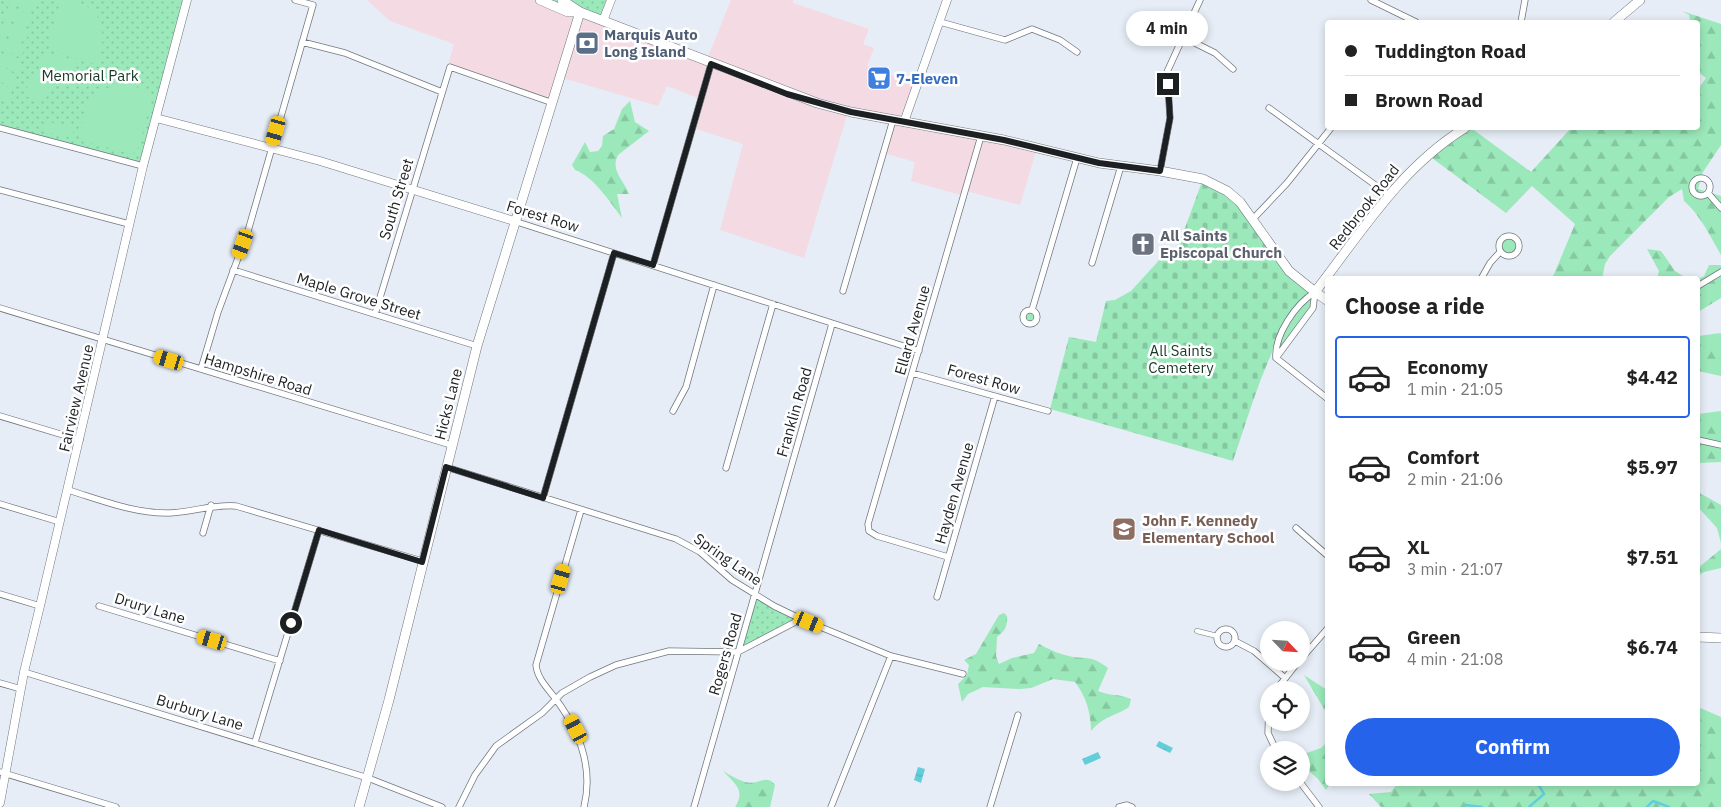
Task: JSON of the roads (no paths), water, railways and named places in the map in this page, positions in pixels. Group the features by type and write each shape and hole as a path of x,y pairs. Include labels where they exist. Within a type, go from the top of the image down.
{"main road":[{"path":"540,0 568,12 580,12"},
{"path":"562,0 580,12 817,104 981,136 1077,158 1203,179 1217,185 1240,202 1289,270 1325,299"},
{"path":"1616,20 1640,0"},
{"name":"Hicks Lane","path":"359,807 368,778 477,346 550,102 580,12"},
{"name":"Redbrook Road","path":"1327,276 1389,195 1413,168 1447,139 1462,130"},
{"name":"Redbrook Road","path":"1315,292 1325,279"},
{"path":"1700,637 1721,638"}],"street":[{"name":"Fairview Avenue","path":"0,804 3,773 24,672 104,340 143,166 187,0"},
{"path":"201,369 218,312 248,231 313,5 295,0"},
{"path":"603,21 611,0"},
{"path":"904,122 948,0"},
{"path":"1160,171 1170,118 1167,72 1200,0"},
{"path":"1371,0 1412,20"},
{"path":"1522,20 1525,0"},
{"path":"940,22 1005,40 1032,29 1060,40 1077,52"},
{"path":"1183,37 1215,53 1233,69"},
{"path":"302,42 345,53 442,92"},
{"path":"653,265 711,64"},
{"name":"South Street","path":"375,314 450,67 550,102"},
{"path":"1269,108 1389,195"},
{"name":"Forest Row","path":"156,118 271,148 514,221 919,351"},
{"path":"843,291 893,120"},
{"path":"0,128 143,166"},
{"path":"1253,219 1287,183 1328,130"},
{"name":"Ellard Avenue","path":"948,557 877,536 869,531 868,524 981,136"},
{"path":"1032,310 1077,158"},
{"path":"1092,263 1121,166"},
{"path":"0,190 129,224"},
{"path":"1708,193 1721,208"},
{"path":"1483,276 1490,263 1500,252"},
{"path":"543,498 614,253"},
{"name":"Maple Grove Street","path":"233,270 477,346"},
{"path":"1700,285 1721,272"},
{"path":"673,411 686,388 714,285"},
{"path":"1276,358 1313,308 1315,292"},
{"path":"1315,292 1307,297 1279,336 1275,347 1276,358 1325,398"},
{"path":"726,468 773,304"},
{"name":"Hampshire Road","path":"0,308 451,445"},
{"name":"Franklin Road","path":"780,507 832,324"},
{"name":"Forest Row","path":"912,372 1048,411"},
{"name":"Hayden Avenue","path":"937,596 995,396"},
{"path":"0,416 80,440"},
{"path":"1700,440 1721,445"},
{"name":"Spring Lane","path":"446,467 688,545 732,580 774,606 801,619 891,656 963,674"},
{"path":"68,490 131,509 155,513 181,512 211,505 236,506 422,562"},
{"path":"0,504 60,522"},
{"path":"203,533 211,505"},
{"name":"Rogers Road","path":"694,807 780,507"},
{"path":"581,510 536,665 540,677 571,720 581,742 587,778 584,807"},
{"path":"1296,528 1325,553"},
{"path":"255,742 319,530"},
{"path":"0,594 40,606"},
{"name":"Drury Lane","path":"99,606 280,661"},
{"path":"459,807 475,775 496,746 542,713 562,694 590,677 634,660 680,650 738,652 801,619"},
{"path":"1227,629 1234,634 1235,641 1232,646 1224,648 1219,644 1217,636 1221,630 1227,629"},
{"path":"1197,631 1217,636"},
{"path":"1310,648 1325,631"},
{"path":"1235,641 1254,651 1285,678"},
{"path":"831,807 891,656"},
{"path":"1283,681 1291,671"},
{"name":"Burbury Lane","path":"24,672 368,778 442,807"},
{"path":"0,683 21,689"},
{"path":"990,807 1018,715"},
{"path":"3,773 116,807"},
{"path":"1307,791 1319,807"},
{"path":"1119,807 1127,805 1132,807"}],"water":[{"path":"1159,741 1173,748 1170,753 1156,746"},
{"path":"1098,752 1101,758 1085,765 1082,759"},
{"path":"918,767 925,769 921,783 914,780"}],"waterway":[{"path":"1529,807 1544,794 1539,786"},
{"path":"1647,807 1653,801 1669,807"},
{"path":"1466,805 1482,807"}],"place":[{"name":"Marquis Auto Long Island","path":"587,43"},
{"name":"7-Eleven","path":"879,78"},
{"name":"All Saints Episcopal Church","path":"1143,244"},
{"name":"John F. Kennedy Elementary School","path":"1124,529"}],"park label":[{"name":"Memorial Park","path":"90,75"},
{"name":"All Saints Cemetery","path":"1181,358"}]}
